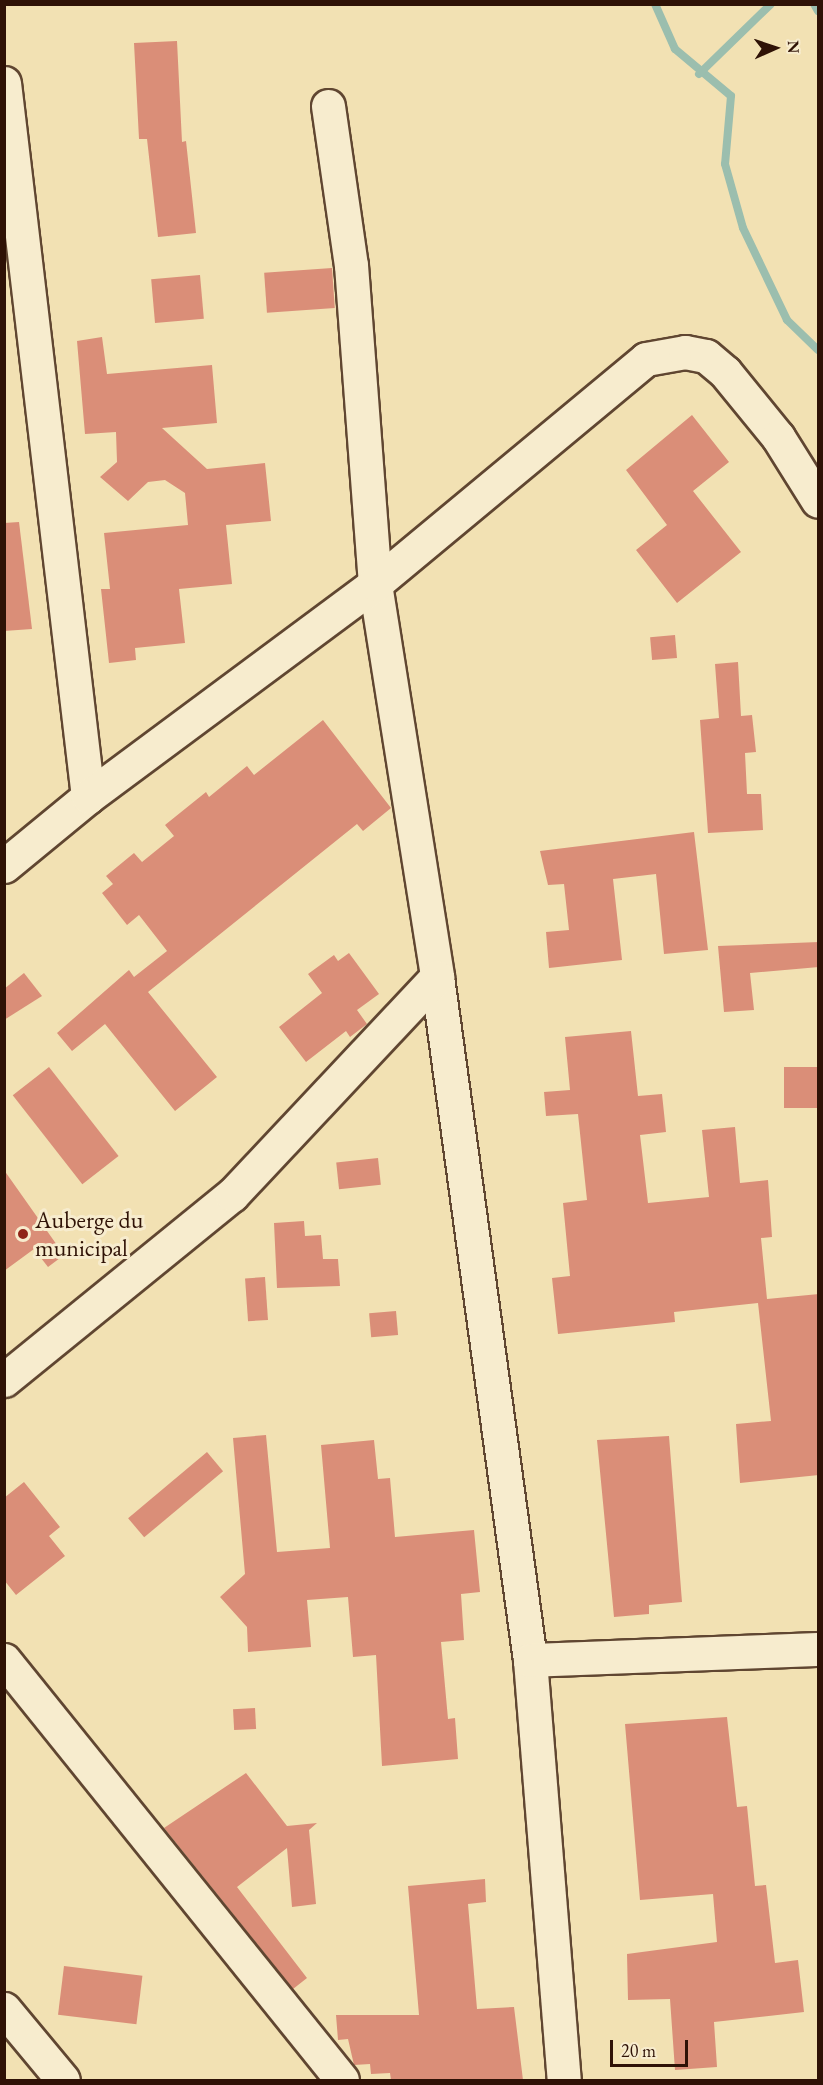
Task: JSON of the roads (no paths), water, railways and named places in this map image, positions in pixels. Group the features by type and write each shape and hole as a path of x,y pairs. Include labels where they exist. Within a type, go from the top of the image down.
{"street":[{"path":"4,83 14,253 88,797"},
{"path":"328,106 351,265 375,584 437,977 530,1660 564,2080"},
{"path":"4,866 88,797 375,584 646,359 667,351 706,356 725,372 778,437 819,501"},
{"path":"4,1380 232,1195 437,977"},
{"path":"530,1660 819,1649"},
{"path":"4,1660 342,2080"},
{"path":"4,2009 63,2080"}],"waterway":[{"path":"655,4 675,49 731,96 725,164 743,228 787,320 818,350"},
{"path":"699,74 771,4"},
{"path":"814,4 818,11"}],"place":[{"name":"Auberge du municipal","path":"23,1234"}]}
